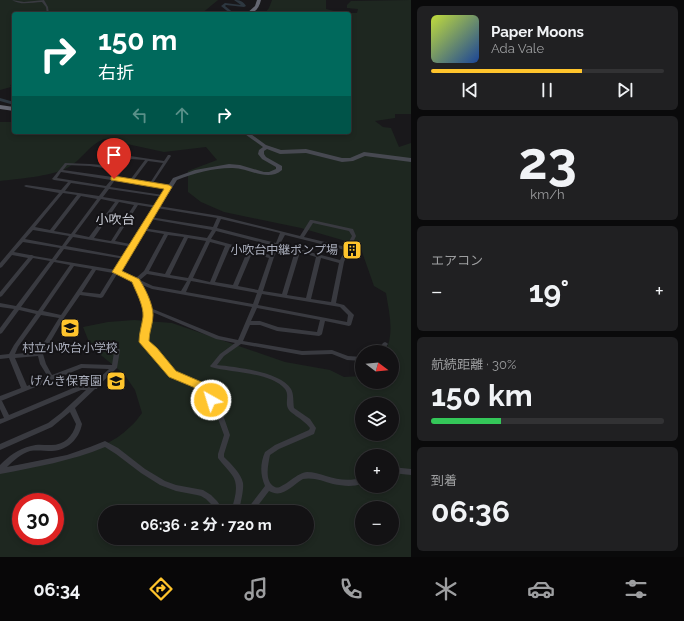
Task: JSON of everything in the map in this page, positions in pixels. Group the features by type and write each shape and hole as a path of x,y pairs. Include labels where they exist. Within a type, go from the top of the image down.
{"highway":[{"path":"251,12 257,7 259,0"},
{"path":"0,107 12,109"}],"street":[{"path":"13,0 20,3 36,0 43,2 47,7 48,12"},
{"path":"248,134 267,147 282,152 306,151 339,160 349,160 366,154 411,160"},
{"path":"78,292 101,296 175,179 182,175 222,166 234,166 265,174 275,172 279,170 279,166 264,158 261,154 262,150 267,147"},
{"path":"103,167 112,155 165,162"},
{"path":"151,184 169,156"},
{"path":"0,332 130,157"},
{"path":"131,181 147,160"},
{"path":"120,169 66,164 54,180 163,196"},
{"path":"61,171 169,187"},
{"path":"0,266 70,182"},
{"path":"26,186 220,217 348,249"},
{"path":"51,232 80,195"},
{"path":"91,238 118,201"},
{"path":"112,242 137,204"},
{"path":"183,293 220,217"},
{"path":"150,218 215,229 342,262"},
{"path":"302,237 312,221 351,230 354,236 342,262 333,305"},
{"path":"32,228 132,246"},
{"path":"143,229 209,240 272,257"},
{"path":"136,281 146,272 167,233"},
{"path":"283,233 277,244 249,323 240,342 217,360 213,366 257,373 282,383 288,390 291,408 308,420 313,428 312,432 276,447 267,454 265,471 266,481 275,491 283,490 298,478 306,475 348,484 355,482"},
{"path":"167,275 188,236"},
{"path":"22,240 125,258"},
{"path":"212,283 228,245"},
{"path":"284,296 298,250"},
{"path":"235,287 250,251"},
{"path":"11,253 116,272 152,287 349,324 351,315 342,306 146,272"},
{"path":"308,300 319,255"},
{"path":"0,295 32,256"},
{"path":"11,356 39,312 73,264"},
{"path":"51,378 43,364 40,354 62,317 95,268"},
{"path":"136,281 147,308 148,316 144,332 144,342 173,374 207,388 212,395 213,406 220,415 227,434 220,454 221,458 240,480 241,488 237,505"},
{"path":"0,305 62,317"},
{"path":"147,308 218,338 302,353 332,352 347,358 355,359"},
{"path":"249,323 260,323 277,329 319,334 323,319"},
{"path":"0,447 50,425 95,387 115,367 117,350 44,346"},
{"path":"0,357 40,354"},
{"path":"11,356 25,389"},
{"path":"0,399 81,366 115,367"},
{"path":"0,422 80,388 95,387"},
{"path":"0,403 8,419"},
{"path":"0,470 11,457 24,451 42,447 54,448 69,442 75,436 79,424 71,407"},
{"path":"0,470 69,457 105,444 167,485 208,495 217,505"},
{"path":"399,471 411,472"},
{"path":"254,505 269,486"}],"shaded area":[{"path":"0,0 218,0 203,12 12,12 12,84 10,85 11,87 0,90"},
{"path":"272,0 326,0 326,9 338,12 266,12"},
{"path":"411,0 411,114 395,114 395,118 375,121 383,127 391,128 399,147 411,143 411,557 0,557 0,468 51,460 86,452 102,446 130,427 142,413 135,390 124,374 91,347 83,327 108,322 134,320 172,323 285,362 330,370 344,377 355,376 355,389 399,389 399,345 388,345 391,330 386,293 374,286 361,249 349,242 301,228 224,212 201,202 188,192 188,171 217,160 206,147 164,152 104,139 93,145 76,162 65,169 43,175 0,181 0,122 12,122 12,134 351,134 351,13 357,13 358,9 347,8 347,5 351,1"}],"waterway":[{"path":"230,12 223,6 225,4 244,6 236,0"},
{"path":"0,99 12,103"}],"place":[{"name":"小吹台中継ポンプ場","path":"352,250"},
{"name":"村立小吹台小学校","path":"70,328"},
{"name":"げんき保育園","path":"116,381"}],"district":[{"name":"小吹台","path":"115,219"}],"route":[{"path":"114,179 169,187 116,272 136,281 147,308 148,316 144,332 144,342 173,374 209,390 212,395 211,400"}]}
